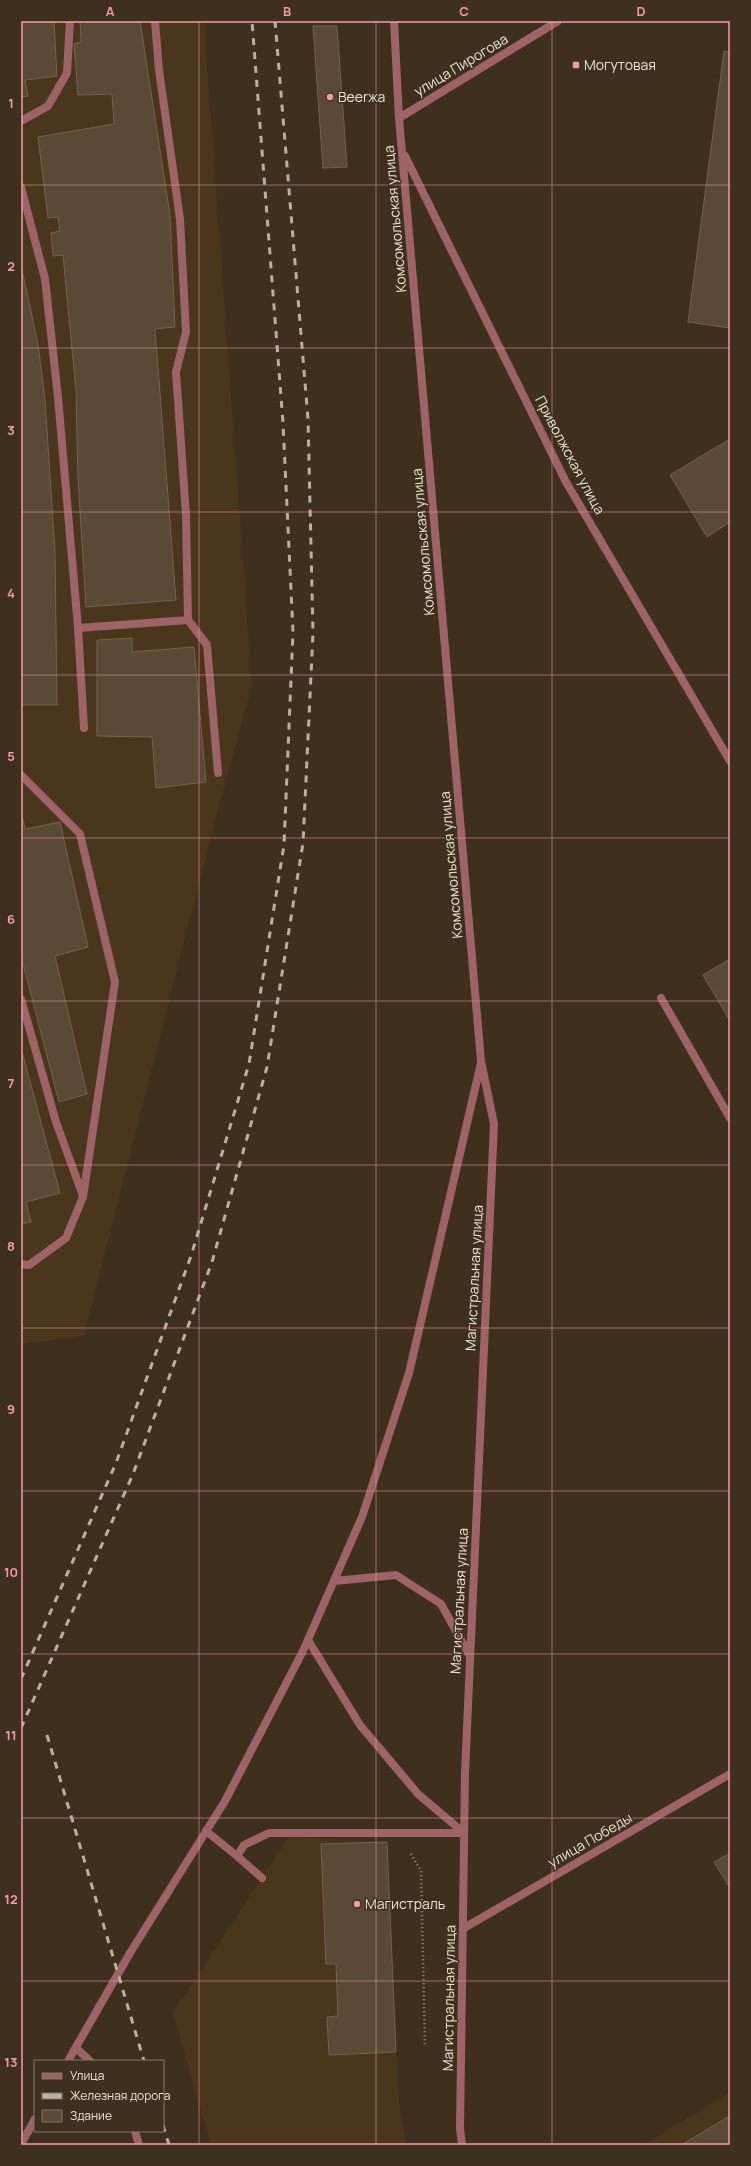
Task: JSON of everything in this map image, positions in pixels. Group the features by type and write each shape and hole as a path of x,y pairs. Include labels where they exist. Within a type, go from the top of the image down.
{"street":[{"path":"21,121 48,106 67,73 70,21"},
{"path":"155,21 159,70 180,219 183,272 186,332 176,372 186,515 188,620 208,645 218,774"},
{"name":"Комсомольская улица","path":"394,21 399,118 481,1060"},
{"name":"улица Пирогова","path":"399,118 558,21"},
{"name":"Приволжская улица","path":"403,152 566,482 730,761"},
{"path":"21,187 45,279 58,397 78,628 84,728"},
{"path":"78,628 188,620"},
{"path":"21,775 80,834 115,982 84,1196 66,1238 29,1265 21,1264"},
{"path":"660,998 730,1118"},
{"path":"21,999 56,1122 84,1196"},
{"path":"69,2060 130,1953 225,1801 308,1640 362,1517 409,1373 481,1060"},
{"name":"Магистральная улица","path":"462,2145 460,2129 464,1928 464,1833 470,1656 494,1124 481,1060"},
{"path":"334,1581 396,1575 441,1604 470,1656"},
{"path":"308,1640 360,1725 418,1794 464,1833"},
{"name":"улица Победы","path":"464,1928 730,1774"},
{"path":"206,1831 262,1878"},
{"path":"236,1856 244,1845 269,1833 464,1833"},
{"path":"76,2048 89,2060"},
{"path":"21,2144 34,2122"},
{"path":"135,2132 139,2145"}],"path":[{"path":"392,1833 405,1844 421,1871 425,2047"}],"shaded area":[{"path":"21,21 204,21 252,686 210,840 84,1336 21,1344"},
{"path":"289,1837 387,1842 396,2052 400,2110 407,2145 211,2145 173,2013"},
{"path":"730,2093 730,2145 643,2145"}],"building":[{"path":"21,21 54,21 57,76 25,80 28,96 21,97"},
{"path":"80,21 140,21 170,215 175,327 155,329 176,600 86,607 78,479 76,391 63,255 53,256 51,233 60,231 58,217 48,218 38,137 114,124 112,94 78,95 74,44 81,42"},
{"name":"Beerжа","path":"313,26 337,26 347,167 323,168"},
{"path":"724,51 730,52 730,328 688,322"},
{"path":"21,265 38,344 45,400 55,551 57,705 21,705"},
{"path":"730,439 730,522 707,537 670,475"},
{"path":"132,638 132,652 194,647 206,782 156,788 152,737 97,736 97,640"},
{"path":"21,811 25,829 60,822 88,947 55,956 87,1094 59,1102 21,956"},
{"path":"730,959 730,1021 703,975"},
{"path":"21,1048 60,1193 26,1202 31,1222 21,1224"},
{"name":"Магистраль","path":"387,1842 396,2052 329,2055 327,2017 338,2016 336,1964 326,1964 321,1844"},
{"path":"730,1853 730,1888 714,1862"},
{"path":"730,2116 730,2145 681,2145"}],"railway":[{"path":"21,1679 116,1463 191,1256 249,1064 284,845 293,632 283,423 252,21"},
{"path":"21,1728 133,1474 212,1262 267,1067 303,843 313,633 308,419 275,21"},
{"path":"47,1735 144,2060"},
{"path":"164,2128 169,2145"}],"place":[{"name":"Могутовая","path":"576,65"},
{"name":"Beerжа","path":"330,97"},
{"name":"Магистраль","path":"357,1904"}]}
